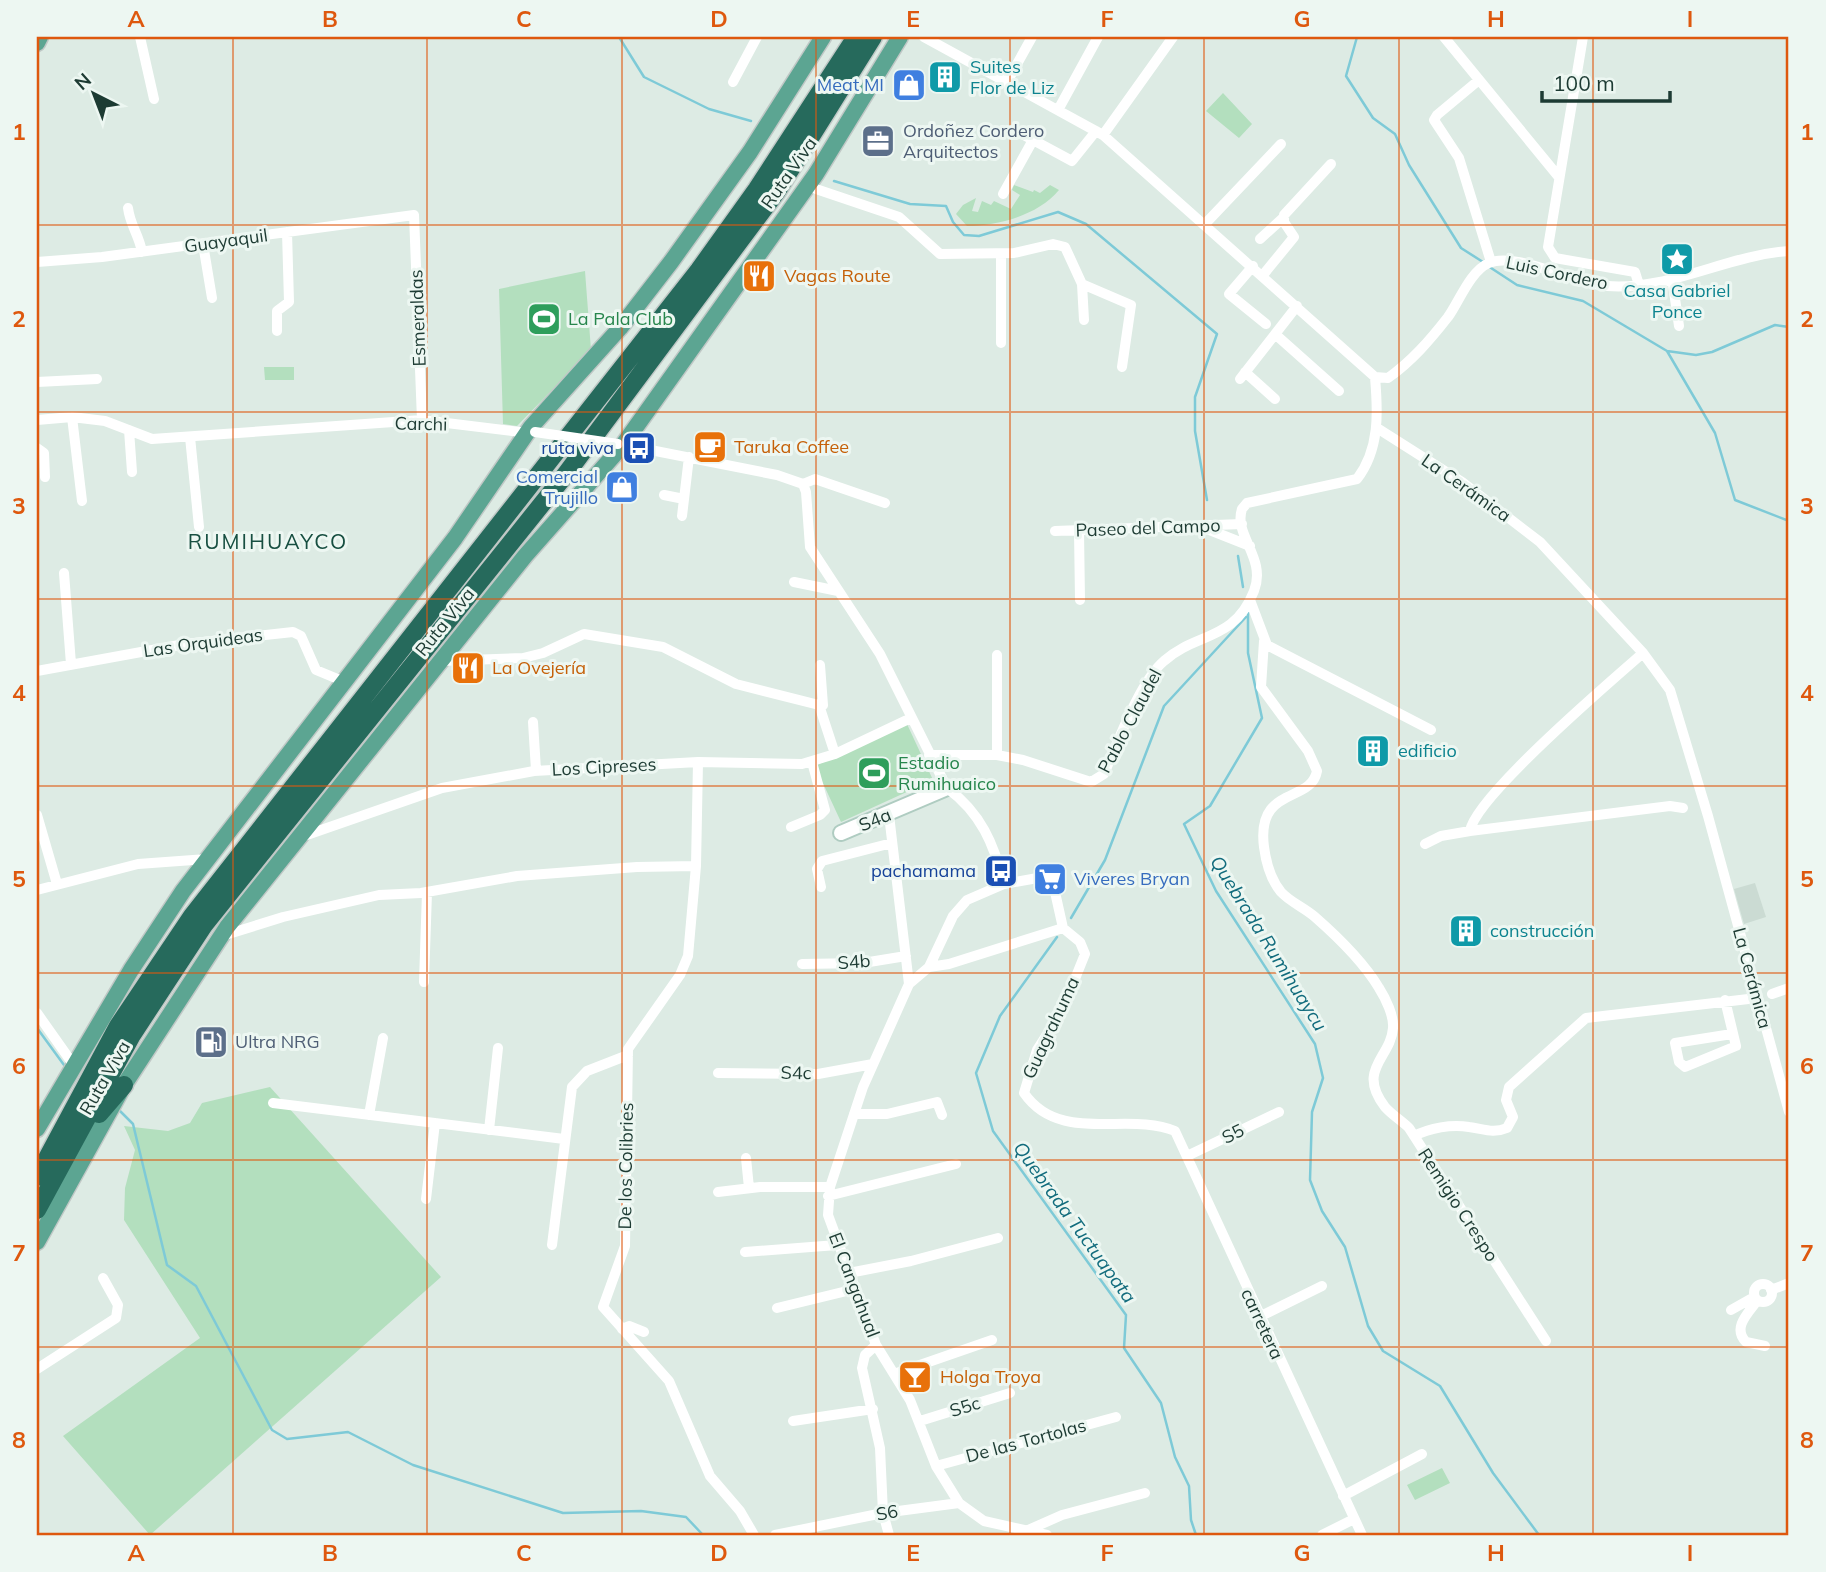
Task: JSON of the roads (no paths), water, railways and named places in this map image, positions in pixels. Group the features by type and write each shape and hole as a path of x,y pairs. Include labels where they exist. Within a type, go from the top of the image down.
{"highway":[{"name":"Ruta Viva","path":"37,1177 118,1026 192,916 699,270 757,189 856,37"},
{"name":"Ruta Viva","path":"37,1210 132,1035 204,925 566,474 777,191 873,37"},
{"path":"61,1165 124,1085"}],"main road":[{"path":"37,43 40,37"},
{"name":"Ruta Viva","path":"37,1129 137,959 207,859 455,538 530,433 620,328 671,262 750,152 823,37"},
{"name":"Ruta Viva","path":"37,1242 124,1085 222,936 525,556 620,445 816,174 900,37"}],"street":[{"path":"141,37 154,99"},
{"path":"733,82 757,37"},
{"path":"924,37 1099,133 1253,266 1375,377 1377,428 1364,469 1357,479 1247,503 1240,516 1258,577 1250,600 1264,641 1262,687 1308,751 1317,771 1308,785 1279,801 1266,814 1264,846 1272,878 1282,893 1343,943 1379,988 1394,1025 1375,1064 1376,1086 1386,1107 1414,1136"},
{"path":"1007,82 1032,37"},
{"path":"1058,110 1098,37"},
{"path":"1018,132 1072,161 1099,133 1173,37"},
{"path":"1444,37 1559,176"},
{"path":"1583,37 1548,243 1551,255 1633,271 1639,285"},
{"path":"1479,80 1434,120 1459,158 1491,262"},
{"path":"1003,194 1033,139"},
{"path":"1205,224 1281,144"},
{"path":"1260,239 1283,218 1331,164"},
{"path":"816,174 827,193"},
{"path":"805,188 899,217 940,254 1001,254 1053,244 1065,247 1082,284 1084,320"},
{"path":"128,208 130,225 140,237 142,252"},
{"name":"Guayaquil","path":"37,262 142,252 414,215"},
{"name":"Esmeraldas","path":"414,215 422,420"},
{"path":"1263,275 1294,237 1283,218"},
{"path":"277,331 277,311 289,302 287,232"},
{"path":"203,244 212,298"},
{"name":"Luis Cordero","path":"1375,377 1388,378 1424,347 1476,274 1491,262 1507,260 1606,286 1639,285 1746,258 1789,251"},
{"path":"1001,254 1001,343"},
{"path":"1253,266 1230,294 1266,324"},
{"path":"1672,278 1679,326"},
{"path":"1082,284 1131,306 1122,367"},
{"path":"1275,399 1242,376 1297,306"},
{"path":"1275,334 1339,391"},
{"path":"37,382 97,379"},
{"path":"72,417 82,501"},
{"name":"Carchi","path":"37,420 72,417 105,421 152,439 422,420 620,445 780,476 803,484 815,479 885,503"},
{"name":"La Cerámica","path":"1377,428 1462,482 1540,542 1643,653 1670,690 1708,816 1789,1111"},
{"path":"129,430 132,472"},
{"path":"190,437 199,527"},
{"path":"37,448 44,453 45,477"},
{"path":"682,516 689,457"},
{"path":"803,484 810,547 880,654 947,788 964,801 984,826 996,851 1004,884"},
{"path":"664,495 684,499"},
{"name":"Paseo del Campo","path":"1055,531 1242,524"},
{"path":"1196,526 1221,533 1250,547"},
{"path":"1079,531 1080,600"},
{"path":"64,573 71,664"},
{"path":"794,582 838,591"},
{"name":"Pablo Claudel","path":"929,755 997,755 1023,760 1091,782 1097,780 1104,774 1128,719 1158,666 1171,655 1220,634 1250,600"},
{"name":"Las Orquideas","path":"37,671 236,636 293,632 301,636 316,670 345,682"},
{"path":"441,660 523,658 544,653 584,634 663,647 736,684 820,706"},
{"path":"1264,641 1431,730"},
{"path":"1470,831 1482,807 1571,716 1643,653"},
{"path":"997,655 997,755"},
{"path":"820,665 824,705 820,706"},
{"path":"820,706 835,754"},
{"name":"Los Cipreses","path":"297,839 442,788 536,770 698,762 812,762 911,718"},
{"path":"533,722 536,770"},
{"name":"De los Colibries","path":"698,762 696,866 688,956 680,975 628,1049 625,1245 603,1307 670,1381 710,1476 740,1511 754,1535"},
{"path":"791,827 820,815 825,810 812,762"},
{"name":"S4a","path":"841,833 888,816 947,788"},
{"path":"1425,844 1441,836 1470,831 1670,806 1683,808"},
{"path":"37,815 57,884"},
{"path":"888,816 909,984"},
{"path":"821,887 817,869 822,861 892,843"},
{"path":"37,887 138,864 207,859"},
{"path":"222,936 283,917 379,895 427,892 517,876 637,867 696,866"},
{"name":"Guagrahuma","path":"1004,884 1038,877 1049,878 1056,892 1057,911 1063,928 1080,942 1085,954 1062,1011 1037,1050 1024,1093 1030,1101 1056,1118 1101,1125 1154,1126"},
{"name":"El Cangahual","path":"1004,884 959,907 929,967 909,984 854,1114 829,1191 828,1215 876,1345 920,1421 936,1466 959,1503 984,1521 1047,1535"},
{"path":"424,982 427,892"},
{"path":"929,967 949,964 1063,928"},
{"name":"S4b","path":"802,964 863,963 906,956"},
{"path":"1772,994 1789,988"},
{"name":"Remigio Crespo","path":"1546,1342 1414,1136 1452,1126 1495,1133 1507,1128 1513,1117 1506,1100 1510,1087 1586,1018 1757,998"},
{"path":"1726,1000 1736,1046 1685,1067 1679,1062 1675,1043 1732,1034"},
{"path":"37,1013 73,1064"},
{"path":"369,1115 383,1038"},
{"path":"489,1130 498,1048"},
{"path":"552,1245 572,1087 587,1071 628,1055"},
{"name":"S4c","path":"718,1073 818,1074 873,1064"},
{"path":"854,1114 887,1114 937,1102 942,1115"},
{"path":"273,1103 564,1139"},
{"name":"S5","path":"1187,1156 1279,1112"},
{"path":"426,1199 435,1123"},
{"name":"carretera","path":"1154,1126 1174,1131 1187,1156 1259,1317 1362,1535"},
{"path":"746,1158 749,1188"},
{"path":"718,1192 749,1188 829,1191 956,1164"},
{"path":"849,1273 911,1261 998,1238"},
{"path":"745,1252 837,1245"},
{"path":"37,1369 116,1318 118,1305 103,1278"},
{"path":"1765,1346 1746,1342 1739,1331 1740,1324 1755,1299 1758,1285 1767,1285 1771,1290 1789,1283"},
{"path":"1259,1317 1322,1286"},
{"path":"777,1308 855,1289"},
{"path":"1731,1310 1755,1299"},
{"path":"622,1329 629,1326 644,1332"},
{"path":"894,1374 992,1340"},
{"path":"876,1345 864,1355 862,1368 880,1448 883,1513 889,1535"},
{"name":"S5c","path":"920,1421 1010,1393"},
{"path":"793,1421 873,1409"},
{"name":"De las Tortolas","path":"936,1466 1116,1416"},
{"path":"1343,1496 1422,1454"},
{"path":"1028,1530 1062,1515 1145,1493"},
{"name":"S6","path":"775,1535 883,1513 959,1503"},
{"path":"1321,1535 1354,1519"}],"waterway":[{"name":"Quebrada Rumihuaycu","path":"619,37 644,77 709,109 751,121"},
{"path":"1357,37 1346,76 1373,118 1395,134 1409,165 1461,248 1483,262"},
{"name":"Quebrada Rumihuaycu","path":"834,181 910,204 946,206 953,222 964,235 979,236 1058,212 1086,224 1217,334 1195,397 1195,431 1207,500"},
{"path":"1488,266 1517,285 1583,301 1667,351 1696,355 1712,352 1775,325 1789,327"},
{"path":"1667,351 1715,433 1735,500 1789,521"},
{"name":"Quebrada Rumihuaycu","path":"1238,556 1243,587"},
{"name":"Quebrada Rumihuaycu","path":"1248,612 1248,653 1262,718 1210,806 1184,824 1216,891 1315,1044 1323,1078 1312,1112 1310,1180 1322,1211 1345,1247 1368,1326 1383,1351 1440,1386 1493,1473 1539,1535"},
{"name":"Quebrada Tuctuapata","path":"1071,918 1105,860 1164,706 1246,617"},
{"name":"Quebrada Tuctuapata","path":"1057,937 1000,1016 976,1073 993,1131 1126,1315 1124,1348 1161,1403 1175,1457 1189,1486 1191,1520 1196,1535"},
{"path":"37,1028 64,1065"},
{"path":"119,1110 133,1124 167,1265 196,1286 272,1430 287,1439 348,1432 413,1465 563,1513 641,1511 686,1517 703,1535"}],"place":[{"name":"Suites Flor de Liz","path":"945,77"},
{"name":"Meat MI","path":"909,85"},
{"name":"Ordoñez Cordero Arquitectos","path":"878,141"},
{"name":"Casa Gabriel Ponce","path":"1677,259"},
{"name":"Vagas Route","path":"759,276"},
{"name":"La Pala Club","path":"544,319"},
{"name":"Taruka Coffee","path":"710,447"},
{"name":"ruta viva","path":"639,448"},
{"name":"Comercial Trujillo","path":"622,487"},
{"name":"La Ovejería","path":"468,668"},
{"name":"edificio","path":"1373,751"},
{"name":"Estadio Rumihuaico","path":"874,773"},
{"name":"pachamama","path":"1001,871"},
{"name":"Viveres Bryan","path":"1050,879"},
{"name":"construcción","path":"1466,931"},
{"name":"Ultra NRG","path":"211,1042"},
{"name":"Holga Troya","path":"915,1377"}],"district":[{"name":"RUMIHUAYCO","path":"268,542"}]}
